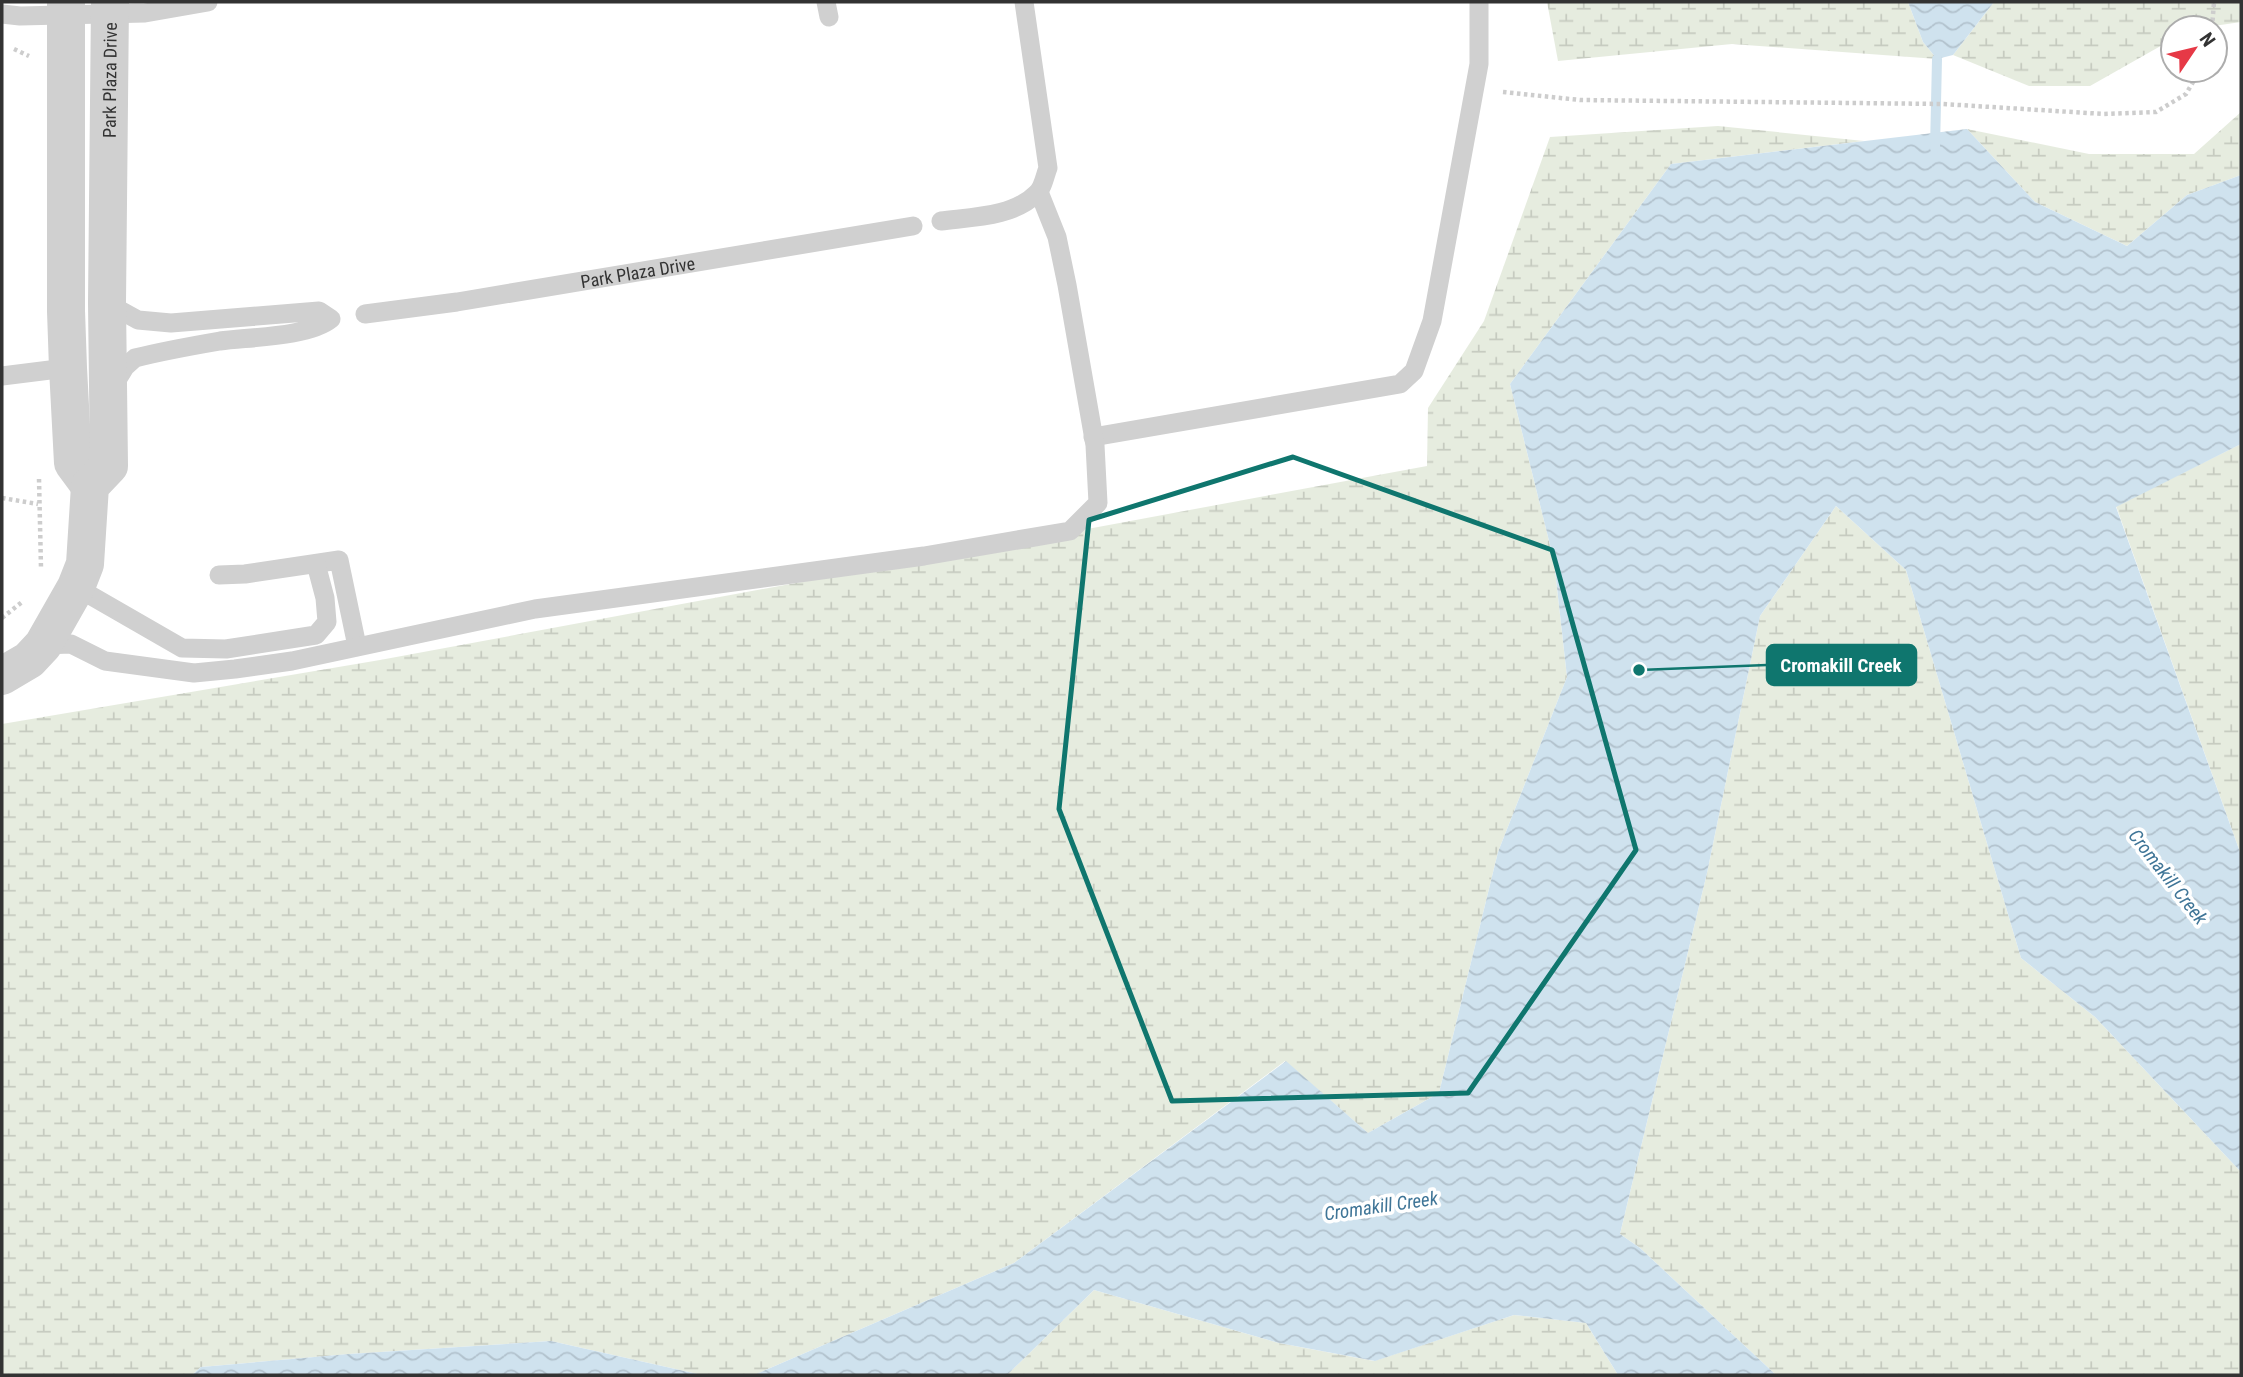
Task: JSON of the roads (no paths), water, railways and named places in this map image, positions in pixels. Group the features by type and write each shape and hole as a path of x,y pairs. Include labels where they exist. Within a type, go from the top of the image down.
{"street":[{"name":"Park Plaza Drive","path":"2,676 29,660 43,645 58,582 85,564 90,486 108,466 110,7"},
{"path":"66,8 68,368 73,463 90,486"}],"lane":[{"path":"2,14 110,7 145,13 208,2"},
{"path":"942,221 993,214 1018,207 1039,192 1048,168 1024,2"},
{"path":"1093,437 1400,384 1414,371 1432,321 1479,64 1479,2"},
{"path":"43,645 71,644 106,661 194,673 292,661 535,609 923,556 1070,531 1098,503 1093,437 1057,237 1039,192"},
{"name":"Park Plaza Drive","path":"365,314 457,302 913,226"},
{"path":"2,376 68,368 108,379 135,358 221,341 305,331 321,326 331,319 319,311 171,323 138,320 107,303"},
{"path":"219,575 339,560 357,646"},
{"path":"58,582 182,648 226,649 316,635 327,622 325,598 316,564"},
{"path":"327,622 357,646"}],"water":[{"path":"1908,2 1994,2 1953,55 1937,59 1923,42"},
{"path":"1967,129 2035,202 2127,246 2187,195 2241,175 2241,444 2116,507 2241,855 2241,1172 2095,1017 2021,958 1906,570 1836,506 1760,616 1707,873 1620,1234 1640,1248 1776,1375 1618,1375 1586,1323 1514,1315 1375,1361 1279,1343 1094,1290 1007,1375 754,1375 1014,1263 1286,1061 1368,1133 1439,1093 1498,852 1567,677 1554,561 1510,384 1671,164"},
{"path":"551,1341 702,1375 192,1375 201,1367"}],"waterway":[{"path":"1935,148 1937,59"}],"place":[{"name":"Cromakill Creek","path":"1639,670"}]}
